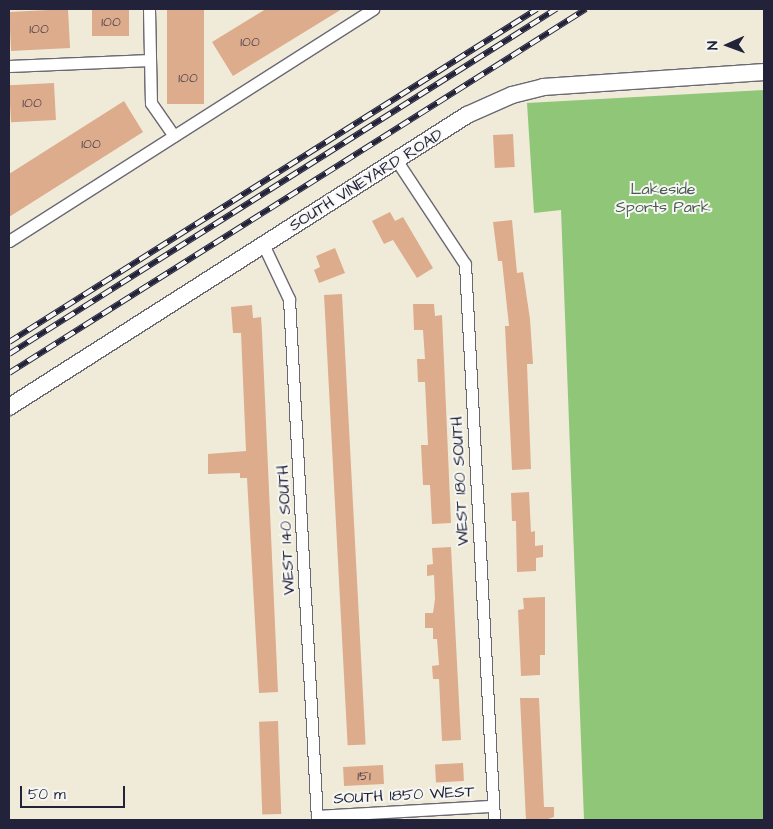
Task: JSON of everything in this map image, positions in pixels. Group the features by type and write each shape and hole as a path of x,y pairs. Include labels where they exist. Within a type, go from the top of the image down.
{"street":[{"path":"149,9 150,103 174,136"},
{"path":"9,241 373,9"},
{"path":"9,66 150,60"},
{"name":"SOUTH VINEYARD ROAD","path":"9,407 467,116 512,95 544,87 764,72"},
{"name":"WEST 180 SOUTH","path":"397,161 465,264 494,820"},
{"name":"WEST 140 SOUTH","path":"263,244 290,299 317,818"},
{"name":"SOUTH 1850 WEST","path":"317,818 493,806"}],"green space":[{"name":"Lakeside Sports Park","path":"764,90 764,820 584,820 561,210 534,213 527,103"}],"building":[{"path":"68,9 70,48 11,51 9,12"},
{"path":"92,9 129,9 129,36 92,36"},
{"path":"167,9 204,9 204,104 167,104"},
{"path":"266,9 342,9 233,76 212,42"},
{"path":"54,83 56,120 11,122 9,85"},
{"path":"124,101 143,132 9,217 9,174"},
{"path":"513,134 515,167 495,168 493,135"},
{"path":"390,212 395,221 403,217 433,268 417,278 393,240 384,244 372,221"},
{"path":"512,220 517,273 523,272 530,319 533,364 527,364 531,469 512,470 505,326 509,326 502,261 498,261 493,222"},
{"path":"335,248 345,273 319,283 314,270 320,267 316,256"},
{"path":"342,294 366,744 348,745 324,295"},
{"path":"413,304 434,304 435,316 442,315 451,523 432,524 430,485 423,485 421,445 428,445 425,382 418,382 417,359 425,359 423,330 414,330"},
{"path":"252,305 253,318 261,317 278,692 259,693 247,478 240,478 240,473 208,474 208,454 246,451 241,333 233,333 231,307"},
{"path":"529,492 531,532 535,531 535,546 543,545 543,557 536,558 536,571 517,572 516,521 512,521 511,493"},
{"path":"451,547 461,740 442,741 439,679 433,679 432,666 439,665 437,639 433,639 433,628 425,628 425,613 433,613 435,599 434,575 427,576 427,565 433,564 432,548"},
{"path":"545,597 545,655 540,655 540,675 521,676 518,610 524,609 523,598"},
{"path":"520,698 539,698 544,807 554,807 554,817 545,820 526,820"},
{"path":"278,721 281,814 262,815 259,722"},
{"path":"463,763 464,781 436,782 435,764"},
{"path":"383,765 384,784 344,786 343,767"}],"railway":[{"path":"9,342 537,9"},
{"path":"9,354 556,9"},
{"path":"9,373 586,9"}]}
